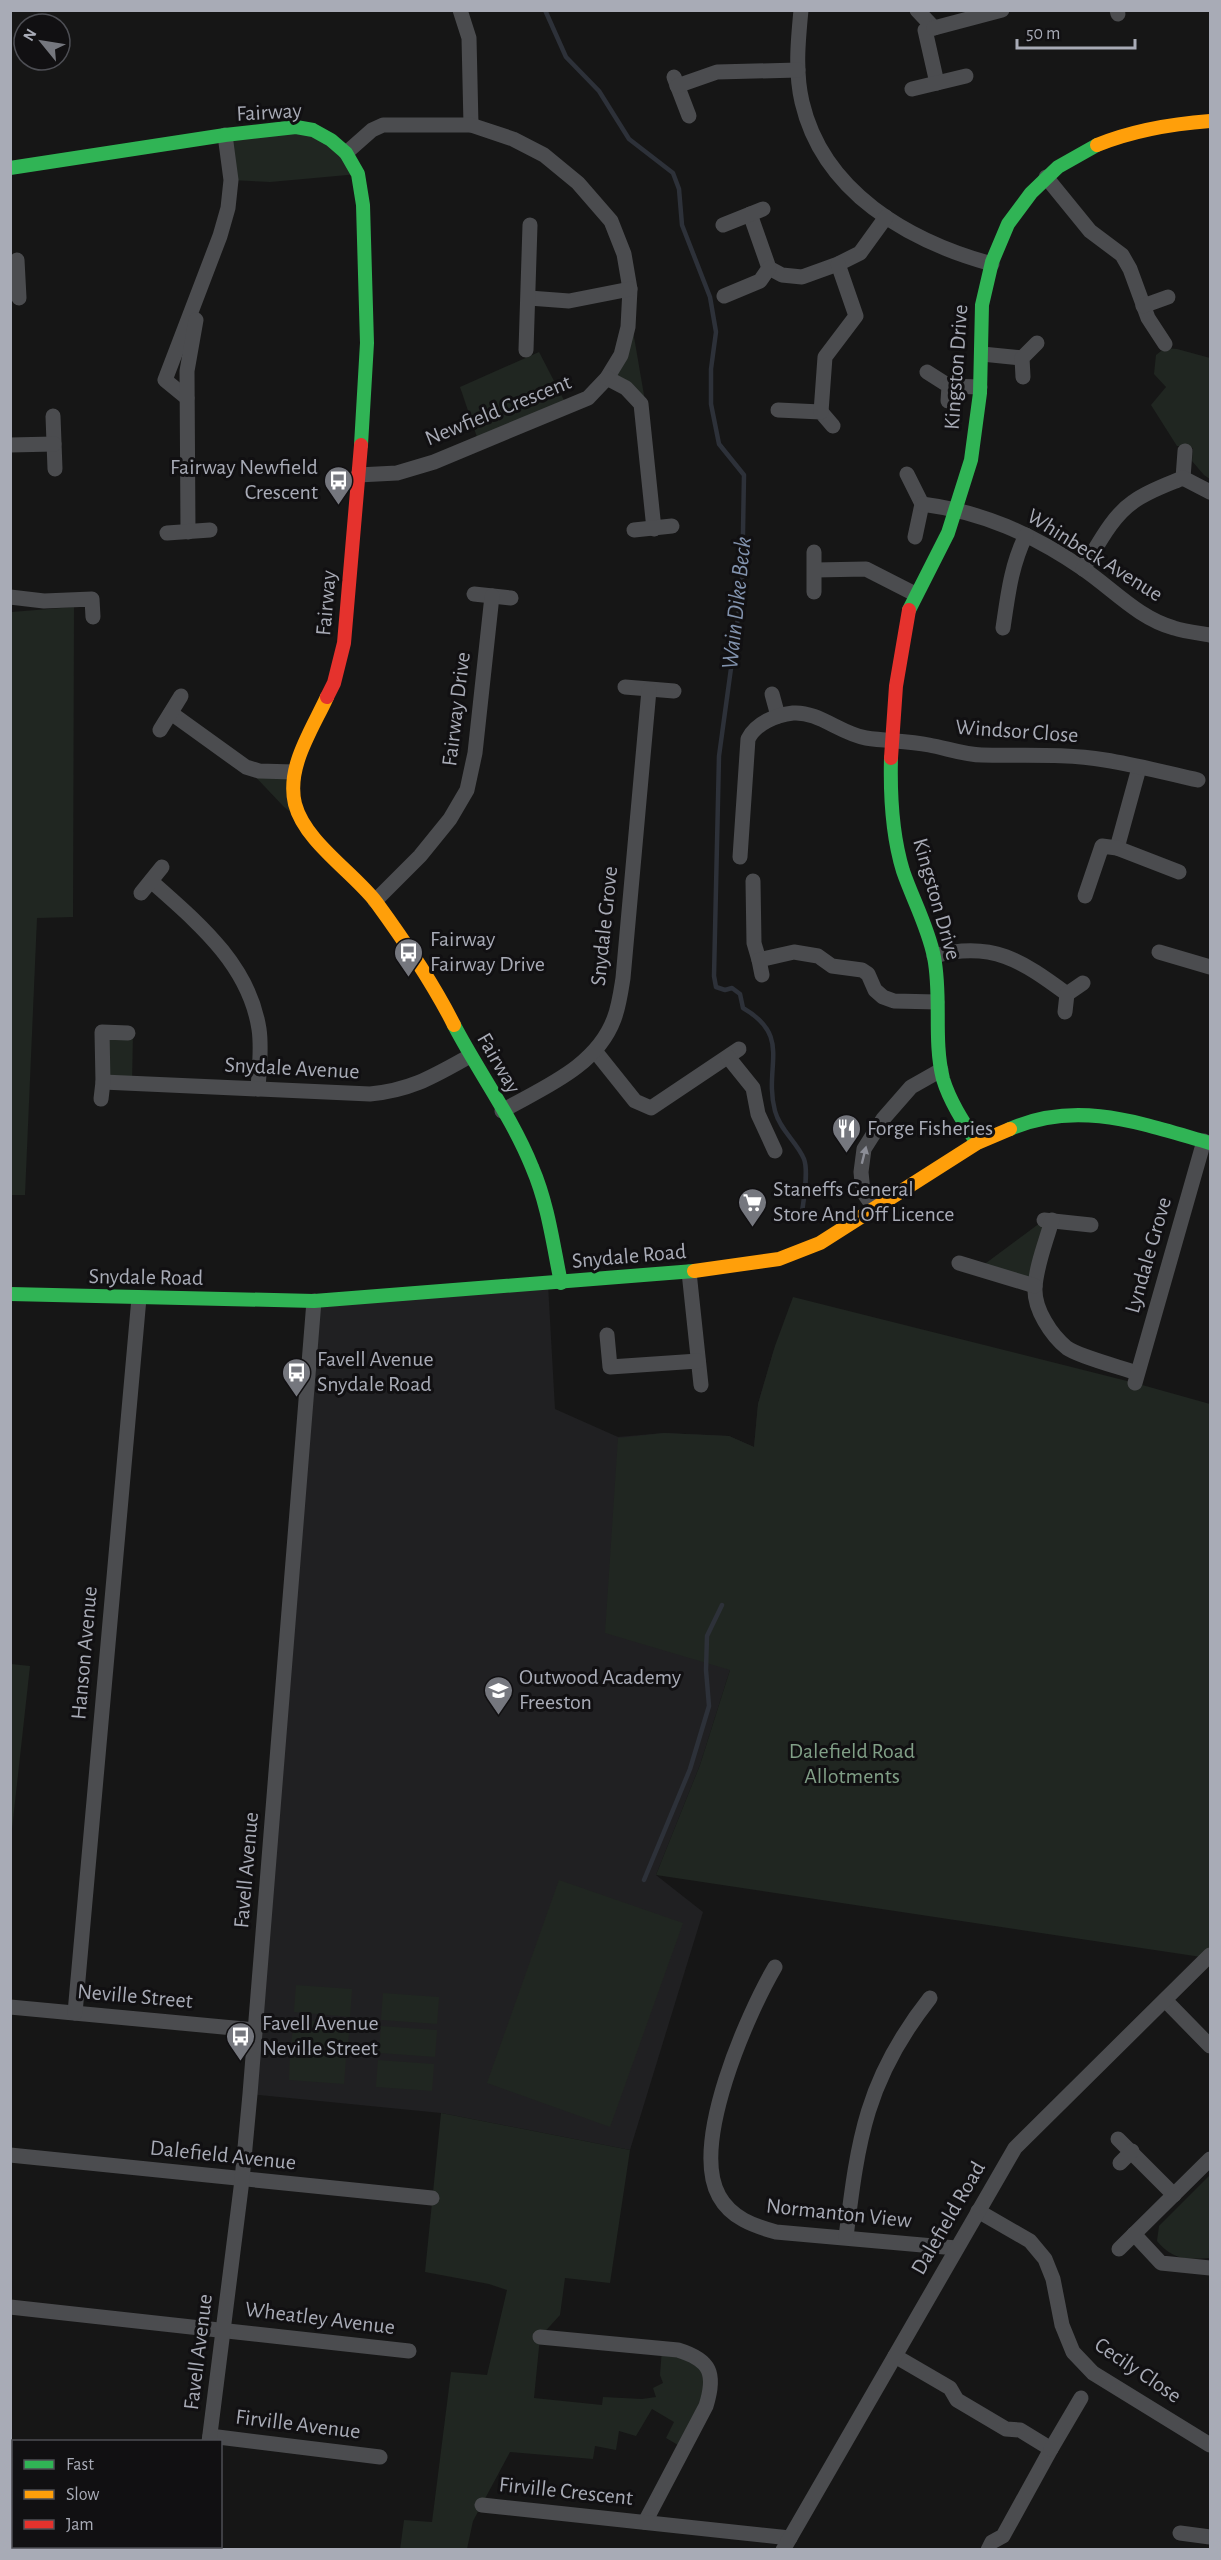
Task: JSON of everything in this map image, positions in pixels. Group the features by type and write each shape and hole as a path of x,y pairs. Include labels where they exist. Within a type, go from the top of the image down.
{"street":[{"path":"460,10 469,38 471,125"},
{"path":"801,10 798,70 802,101 811,129 828,162 854,193 886,217 927,240 992,264"},
{"path":"917,10 934,28"},
{"path":"937,83 925,30 1002,10"},
{"path":"689,116 676,82 717,72 798,70"},
{"path":"912,89 966,76"},
{"name":"Kingston Drive","path":"977,1143 954,1105 941,1070 934,956 907,883 895,837 891,741 902,645 909,608 939,552 957,509 971,458 980,387 982,305 992,264 1014,216 1046,177 1076,153 1110,137 1164,124 1210,121"},
{"name":"Newfield Crescent","path":"346,153 372,130 383,125 471,125 513,139 544,154 578,183 611,221 624,254 630,289 628,327 621,355 607,378 588,398 434,462 397,473 358,475"},
{"name":"Fairway","path":"10,168 225,135 296,127 313,130 331,140 346,153 358,174 362,187 367,343 358,475 340,663 334,683 298,758 294,772 295,804 306,828 375,901 444,1005 532,1166 543,1196 561,1283"},
{"path":"187,398 165,380 207,271 228,208 231,180 225,135"},
{"path":"1046,177 1090,231 1122,255 1130,269 1153,329 1165,344"},
{"path":"723,225 756,212 769,268 760,281 724,296"},
{"path":"769,268 782,275 802,277 838,264 860,253 886,217"},
{"path":"526,350 530,225"},
{"path":"17,260 14,278 19,298"},
{"path":"833,426 821,412 825,357 856,316 838,264"},
{"path":"188,532 187,371 207,271"},
{"path":"529,298 569,301 630,289"},
{"path":"1143,306 1168,297"},
{"path":"982,354 1022,357 1037,343"},
{"path":"1022,357 1023,377"},
{"path":"927,372 948,394 980,387"},
{"path":"607,378 626,388 641,404 654,529"},
{"path":"778,410 821,412"},
{"path":"53,416 55,469"},
{"path":"10,445 54,444"},
{"path":"1183,478 1185,451"},
{"path":"907,474 922,504 915,537"},
{"path":"1083,569 1118,517 1131,502 1150,491 1183,478 1210,492"},
{"name":"Whinbeck Avenue","path":"922,504 957,509 1026,535 1083,569 1149,617 1174,628 1210,634"},
{"path":"634,530 672,526"},
{"path":"167,533 210,530"},
{"path":"1003,628 1014,607 1009,580 1016,555 1026,535"},
{"path":"814,552 814,592"},
{"path":"815,570 866,569 915,594"},
{"path":"474,594 511,598"},
{"name":"Fairway Drive","path":"375,901 420,856 450,819 473,772 492,596"},
{"path":"10,597 44,601 92,599 93,617"},
{"path":"625,687 674,691"},
{"name":"Snydale Grove","path":"502,1111 563,1076 595,1051 614,1019 623,978 649,690"},
{"path":"772,694 778,716"},
{"path":"160,730 181,696"},
{"path":"171,713 246,766 259,771 294,772"},
{"path":"740,857 748,739 752,732 778,716 795,713 807,714 855,736 891,741"},
{"name":"Windsor Close","path":"891,741 980,755 1062,756 1105,760 1198,780"},
{"path":"1117,848 1139,768"},
{"path":"1085,896 1102,846 1117,848 1179,872"},
{"path":"162,867 146,887 195,920 219,945 237,970 250,998 259,1030 258,1089"},
{"path":"753,881 754,943 761,968 794,952 818,956 832,966 862,970 868,974 875,990 883,997 894,1001 937,1002"},
{"path":"934,956 970,949 1002,956 1018,961 1034,970 1067,994"},
{"path":"1160,952 1210,967"},
{"path":"1065,1012 1067,994 1083,983"},
{"path":"101,1099 102,1032 128,1033"},
{"path":"595,1051 635,1101 651,1108 734,1053 753,1088 758,1114 775,1151"},
{"name":"Snydale Avenue","path":"103,1082 370,1094 397,1091 424,1082 470,1056"},
{"path":"875,1209 864,1192 861,1172 864,1149 883,1119 911,1087 941,1070"},
{"name":"Snydale Road","path":"10,1294 314,1301 689,1272 779,1259 820,1243 977,1143 1026,1124 1057,1116 1089,1114 1117,1117 1207,1142"},
{"name":"Lyndale Grove","path":"1035,1286 1041,1314 1057,1338 1069,1349 1136,1378 1207,1142"},
{"path":"974,1250 964,1264 1035,1286 1048,1220 1091,1225"},
{"path":"689,1272 701,1385"},
{"name":"Hanson Avenue","path":"75,2013 139,1298"},
{"name":"Favell Avenue","path":"210,2439 242,2180 314,1301"},
{"path":"607,1335 610,1367 698,1361"},
{"name":"Dalefield Road","path":"787,2544 1015,2148 1210,1955"},
{"name":"Normanton View","path":"775,1967 751,2012 734,2054 714,2132 710,2169 720,2197 735,2215 753,2226 776,2232 956,2248"},
{"path":"846,2237 855,2161 876,2086 893,2050 930,1998"},
{"path":"1165,2000 1210,2046"},
{"name":"Neville Street","path":"10,2007 255,2030"},
{"path":"1118,2139 1174,2195"},
{"path":"1120,2163 1132,2151"},
{"name":"Dalefield Avenue","path":"10,2155 432,2198"},
{"path":"1119,2249 1210,2159"},
{"name":"Cecily Close","path":"978,2211 1030,2241 1046,2259 1053,2279 1062,2325 1073,2352 1093,2373 1210,2445"},
{"path":"1134,2234 1161,2263 1210,2268"},
{"name":"Wheatley Avenue","path":"10,2307 409,2351"},
{"name":"Firville Crescent","path":"540,2337 678,2350 693,2354 705,2362 711,2374 711,2389 706,2406 645,2522"},
{"path":"895,2356 950,2388 957,2400 1006,2429 1020,2430 1051,2449"},
{"path":"988,2550 992,2542 1003,2536 1081,2398"},
{"name":"Firville Avenue","path":"222,2440 380,2457"},
{"name":"Firville Crescent","path":"482,2505 645,2522 787,2544"},
{"path":"1180,2533 1210,2537"}],"shaded area":[{"name":"Outwood Academy Freeston","path":"548,1284 555,1409 618,1437 664,1433 729,1436 754,1447 758,1404 775,1346 730,1670 700,1765 656,1875 703,1912 630,2150 441,2113 250,2094 314,1301"}],"green space":[{"path":"313,130 358,174 270,182 231,180 225,135"},
{"path":"633,331 645,401 607,378"},
{"path":"1165,348 1210,358 1210,479 1192,461 1193,448 1177,446 1151,405 1166,387 1154,374 1156,355"},
{"path":"539,352 567,406 479,443 460,387"},
{"path":"74,607 73,917 37,918 25,1195 11,1195 11,612"},
{"path":"251,772 294,772 300,819 284,807"},
{"path":"102,1032 133,1033 132,1083 103,1082"},
{"path":"1044,1220 1035,1286 978,1269"},
{"name":"Dalefield Road Allotments","path":"793,1297 1210,1404 1210,1955 1208,1958 656,1875 700,1765 730,1670 605,1633 618,1438 664,1433 729,1436 754,1447 758,1404 775,1346"},
{"path":"10,1664 30,1666 11,1838"},
{"path":"559,1880 683,1923 610,2127 487,2083"},
{"path":"296,1985 352,1989 350,2017 294,2012"},
{"path":"383,1993 439,1997 437,2024 381,2020"},
{"path":"294,2019 350,2024 347,2051 291,2046"},
{"path":"381,2026 437,2030 435,2057 379,2053"},
{"path":"290,2053 346,2057 344,2084 289,2080"},
{"path":"378,2060 434,2064 432,2091 376,2087"},
{"path":"441,2113 630,2150 610,2283 565,2278 560,2315 540,2337 534,2398 602,2405 603,2397 642,2399 656,2397 653,2388 663,2383 660,2375 662,2348 711,2374 683,2448 666,2438 674,2422 652,2409 636,2436 619,2431 616,2450 595,2446 593,2459 510,2452 473,2521 467,2549 400,2550 404,2520 432,2522 451,2372 487,2375 507,2290 489,2284 425,2272"},
{"path":"1210,2175 1210,2258 1187,2258 1175,2255 1163,2248 1157,2241 1159,2226"}],"waterway":[{"name":"Wain Dike Beck","path":"545,10 566,57 599,91 629,139 673,173 679,189 682,225 710,297 716,332 711,369 711,404 719,444 744,475 742,588 719,756 714,976 716,987 725,990 732,988 740,994 743,1008 758,1019 772,1041 772,1095 775,1111 777,1118 801,1153 805,1165 801,1219"},
{"path":"644,1880 690,1769 709,1706 706,1670 707,1636 722,1605"}],"traffic: fast":[{"path":"10,168 225,135 296,127 313,130 331,140 346,153 358,174 363,205 367,343 361,445"},
{"path":"909,610 948,533 971,460 980,393 982,305 992,262 1008,224 1031,193 1058,167 1097,145"},
{"path":"891,758 892,815 899,857 934,957 940,1064 943,1079 953,1104 977,1143"},
{"path":"454,1025 515,1130 538,1181 553,1239 561,1283"},
{"path":"1010,1129 1035,1120 1085,1115 1135,1122 1210,1143"},
{"path":"10,1294 314,1301 694,1271"}],"traffic: slow":[{"path":"1097,145 1152,128 1210,121"},
{"path":"327,697 302,749 294,776 293,790 300,818 319,844 376,902 428,978 454,1025"},
{"path":"694,1271 779,1259 820,1243 977,1143 1010,1129"}],"traffic: jam":[{"path":"327,697 334,683 344,643 361,445"},
{"path":"891,758 896,686 909,610"}],"place":[{"name":"Fairway Newfield Crescent","path":"339,506"},
{"name":"Fairway Fairway Drive","path":"409,978"},
{"name":"Forge Fisheries","path":"846,1154"},
{"name":"Staneffs General Store And Off Licence","path":"752,1228"},
{"name":"Favell Avenue Snydale Road","path":"296,1398"},
{"name":"Outwood Academy Freeston","path":"498,1716"},
{"name":"Favell Avenue Neville Street","path":"241,2062"}]}
